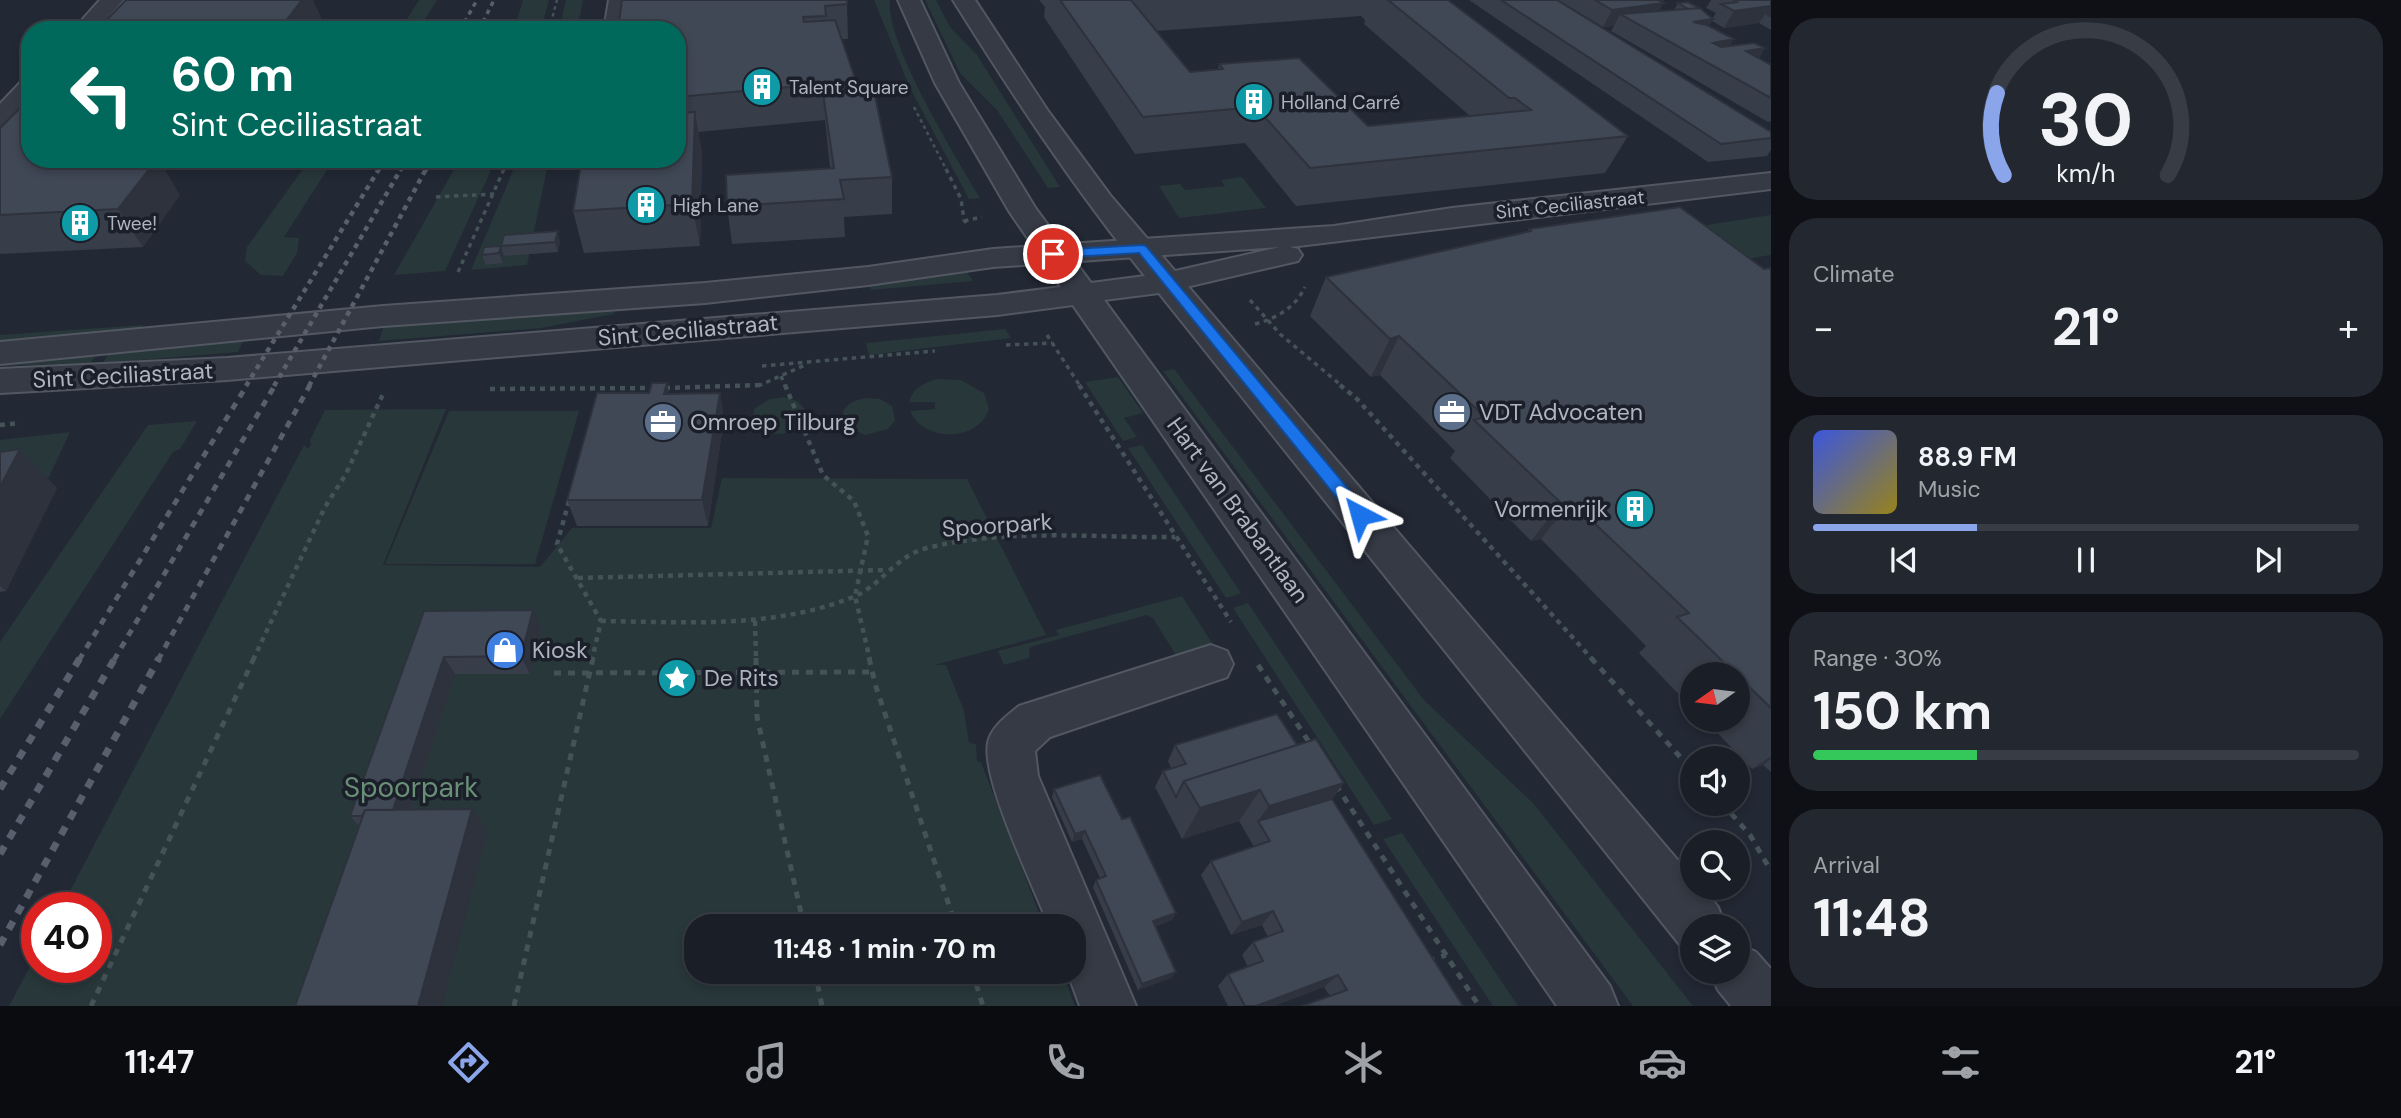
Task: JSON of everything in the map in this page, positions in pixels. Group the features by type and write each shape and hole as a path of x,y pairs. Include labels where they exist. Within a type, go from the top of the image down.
{"street":[{"path":"92,21 112,0"},
{"name":"Hart van Brabantlaan","path":"909,0 959,104 1053,254 1590,1006"},
{"path":"964,0 1072,165 1689,914"},
{"path":"0,119 21,97"},
{"name":"Sint Ceciliastraat","path":"0,381 227,369 1084,296 1156,266 1369,229 1771,181"},
{"name":"Sint Ceciliastraat","path":"0,354 383,316 705,293 868,276 993,258 1053,254 1220,272 1319,247 1369,229"},
{"path":"1108,1006 1014,776 1011,743 1035,721 1233,649"},
{"path":"1748,984 1766,1006"}],"lane":[{"path":"614,21 617,0"}],"path":[{"path":"552,21 557,0"},
{"path":"454,279 504,168"},
{"path":"436,197 494,194"},
{"path":"1220,272 1280,334 1357,399 1680,757"},
{"path":"996,346 1052,342 1176,537 1233,649 1315,752"},
{"path":"484,389 756,387 809,364 941,351"},
{"path":"781,376 823,475 854,501 868,536 855,596 873,672 953,914"},
{"path":"599,395 601,388"},
{"path":"90,1006 319,520 346,474 383,393"},
{"path":"371,394 393,393"},
{"path":"0,425 23,422"},
{"path":"514,1006 601,621 557,544 572,492"},
{"name":"Spoorpark","path":"601,621 755,621 855,596 891,564 924,548 1000,538 1176,537"},
{"path":"577,579 885,570"},
{"path":"755,621 757,717 801,914"},
{"path":"554,673 873,672"},
{"path":"1330,775 1479,1006"},
{"path":"1733,816 1750,835 1771,871"},
{"path":"1424,962 1446,955"},
{"path":"818,984 822,1006"},
{"path":"976,984 983,1006"}],"green space":[{"path":"419,0 437,0 424,21 406,21"},
{"path":"523,0 549,0 543,21 517,21"},
{"path":"566,0 583,0 579,21 561,21"},
{"path":"874,0 890,0 891,19 910,71 980,198 969,199 910,88"},
{"path":"925,0 936,0 950,27 977,55 1060,187 1048,188 997,110 960,73"},
{"path":"304,168 328,168 284,237 299,238 297,253 283,276 261,275 245,261 247,247"},
{"path":"455,168 492,168 445,271 394,275"},
{"path":"514,168 547,168 527,265 471,270"},
{"path":"1242,177 1266,208 1179,218 1159,186 1180,184 1185,190 1225,186 1221,180"},
{"path":"1771,215 1771,255 1739,260 1694,227"},
{"path":"967,272 973,281 871,290 869,283"},
{"path":"615,307 614,314 541,328 379,341 384,325"},
{"path":"143,325 141,329 0,345 0,335"},
{"path":"1005,329 1011,338 869,355 866,343"},
{"path":"246,335 238,352 103,363 110,351 98,351 91,363 0,366 0,359"},
{"path":"1174,369 1424,700 1534,804 1693,1006 1633,1006 1163,371"},
{"path":"1118,377 1143,413 1124,418 1137,437 1123,441 1085,382"},
{"path":"938,379 961,380 984,393 989,409 983,420 963,433 950,434 926,429 917,421 910,411 935,409 935,402 909,402 913,393 920,386"},
{"path":"784,397 797,401 805,409 802,425 780,434 757,428 752,418 755,408 770,399"},
{"path":"867,398 880,399 892,406 895,420 888,429 865,435 845,426 843,414 847,406"},
{"name":"Spoorpark","path":"446,409 383,565 540,567 572,528 711,528 722,478 967,479 1046,635 935,665 946,665 964,711 969,743 976,744 977,761 981,762 1039,914 684,914 684,984 1067,984 1075,1006 9,1006 21,983 112,983 112,892 69,892 304,445 308,449 311,444 310,440 325,410"},
{"path":"449,411 579,411 535,564 385,564"},
{"path":"197,421 180,449 173,452 0,719 0,642 148,425"},
{"path":"70,432 49,477 0,483 0,440"},
{"path":"1142,445 1241,593 1226,598 1128,448"},
{"path":"1182,596 1219,654 1182,665 1153,618 1147,615 1030,647 1029,658 1004,665 998,651 1059,635 1056,630"},
{"path":"1248,603 1392,819 1374,825 1233,608"},
{"path":"1402,833 1518,1006 1493,1006 1383,839"}],"building":[{"path":"126,0 302,0 286,21 106,21"},
{"name":"Talent Square","path":"622,0 847,0 847,4 825,6 826,16 803,17 804,22 835,20 856,81 686,96 686,21 619,21"},
{"path":"1060,0 1131,0 1190,72 1223,69 1219,64 1299,58 1368,126 1531,110 1515,98 1509,98 1388,0 1448,0 1628,136 1310,168 1256,107 1143,117"},
{"path":"1501,0 1557,0 1771,132 1771,138 1721,144"},
{"path":"1595,0 1658,0 1664,3 1612,10"},
{"path":"1734,0 1771,0 1771,6 1734,11 1721,4 1737,2"},
{"path":"1688,2 1699,8 1688,9 1678,3"},
{"path":"1700,8 1713,19 1693,22 1707,25 1734,39 1713,43 1721,47 1754,43 1765,48 1746,51 1771,65 1771,98 1620,14"},
{"path":"874,91 892,177 840,180 844,199 727,206 726,175 834,168 823,94"},
{"path":"21,107 21,168 150,168 118,209 0,215 0,128"},
{"path":"686,112 695,112 692,204 573,211 580,168 686,168"},
{"name":"Vormenrijk","path":"1680,207 1764,269 1771,268 1771,708 1750,688 1750,662 1724,662 1677,617 1689,613 1571,501 1561,503 1474,420 1485,417 1399,336 1390,339 1326,277 1531,231 1529,229"},
{"path":"558,231 555,242 501,246 504,235"},
{"path":"501,246 499,253 482,255 484,247"},
{"path":"652,383 667,383 664,394 720,393 702,500 567,500 597,393 649,393"},
{"path":"20,449 0,487 0,452"},
{"path":"533,610 521,656 444,657 393,810 365,810 362,816 350,816 424,611"},
{"path":"1277,714 1297,745 1184,781 1176,797 1163,771 1186,764 1175,745"},
{"path":"1316,739 1344,783 1269,806 1260,790 1200,808 1184,781"},
{"path":"1100,775 1122,819 1130,817 1176,913 1153,921 1176,972 1142,984 1096,880 1106,876 1085,831 1075,834 1054,789"},
{"path":"1332,799 1463,1006 1302,1006 1347,990 1338,975 1256,1006 1245,1006 1228,974 1263,961 1253,942 1283,931 1273,911 1242,922 1211,861 1270,841 1258,821"},
{"path":"472,809 418,1006 295,1006 365,810"}],"railway":[{"path":"465,21 477,0"},
{"path":"484,21 494,0"},
{"path":"246,386 379,169"},
{"path":"274,386 401,169"},
{"path":"309,386 426,169"},
{"path":"79,660 247,385"},
{"path":"114,660 275,385"},
{"path":"158,660 310,385"},
{"path":"0,789 80,658"},
{"path":"0,854 115,658"},
{"path":"0,945 159,658"}],"place":[{"name":"Talent Square","path":"762,87"},
{"name":"Holland Carré","path":"1254,102"},
{"name":"High Lane","path":"646,205"},
{"name":"Twee!","path":"80,223"},
{"name":"VDT Advocaten","path":"1452,412"},
{"name":"Omroep Tilburg","path":"663,422"},
{"name":"Vormenrijk","path":"1635,509"},
{"name":"Kiosk","path":"505,650"},
{"name":"De Rits","path":"677,678"}],"route":[{"path":"1053,254 1142,249 1360,515"}]}
